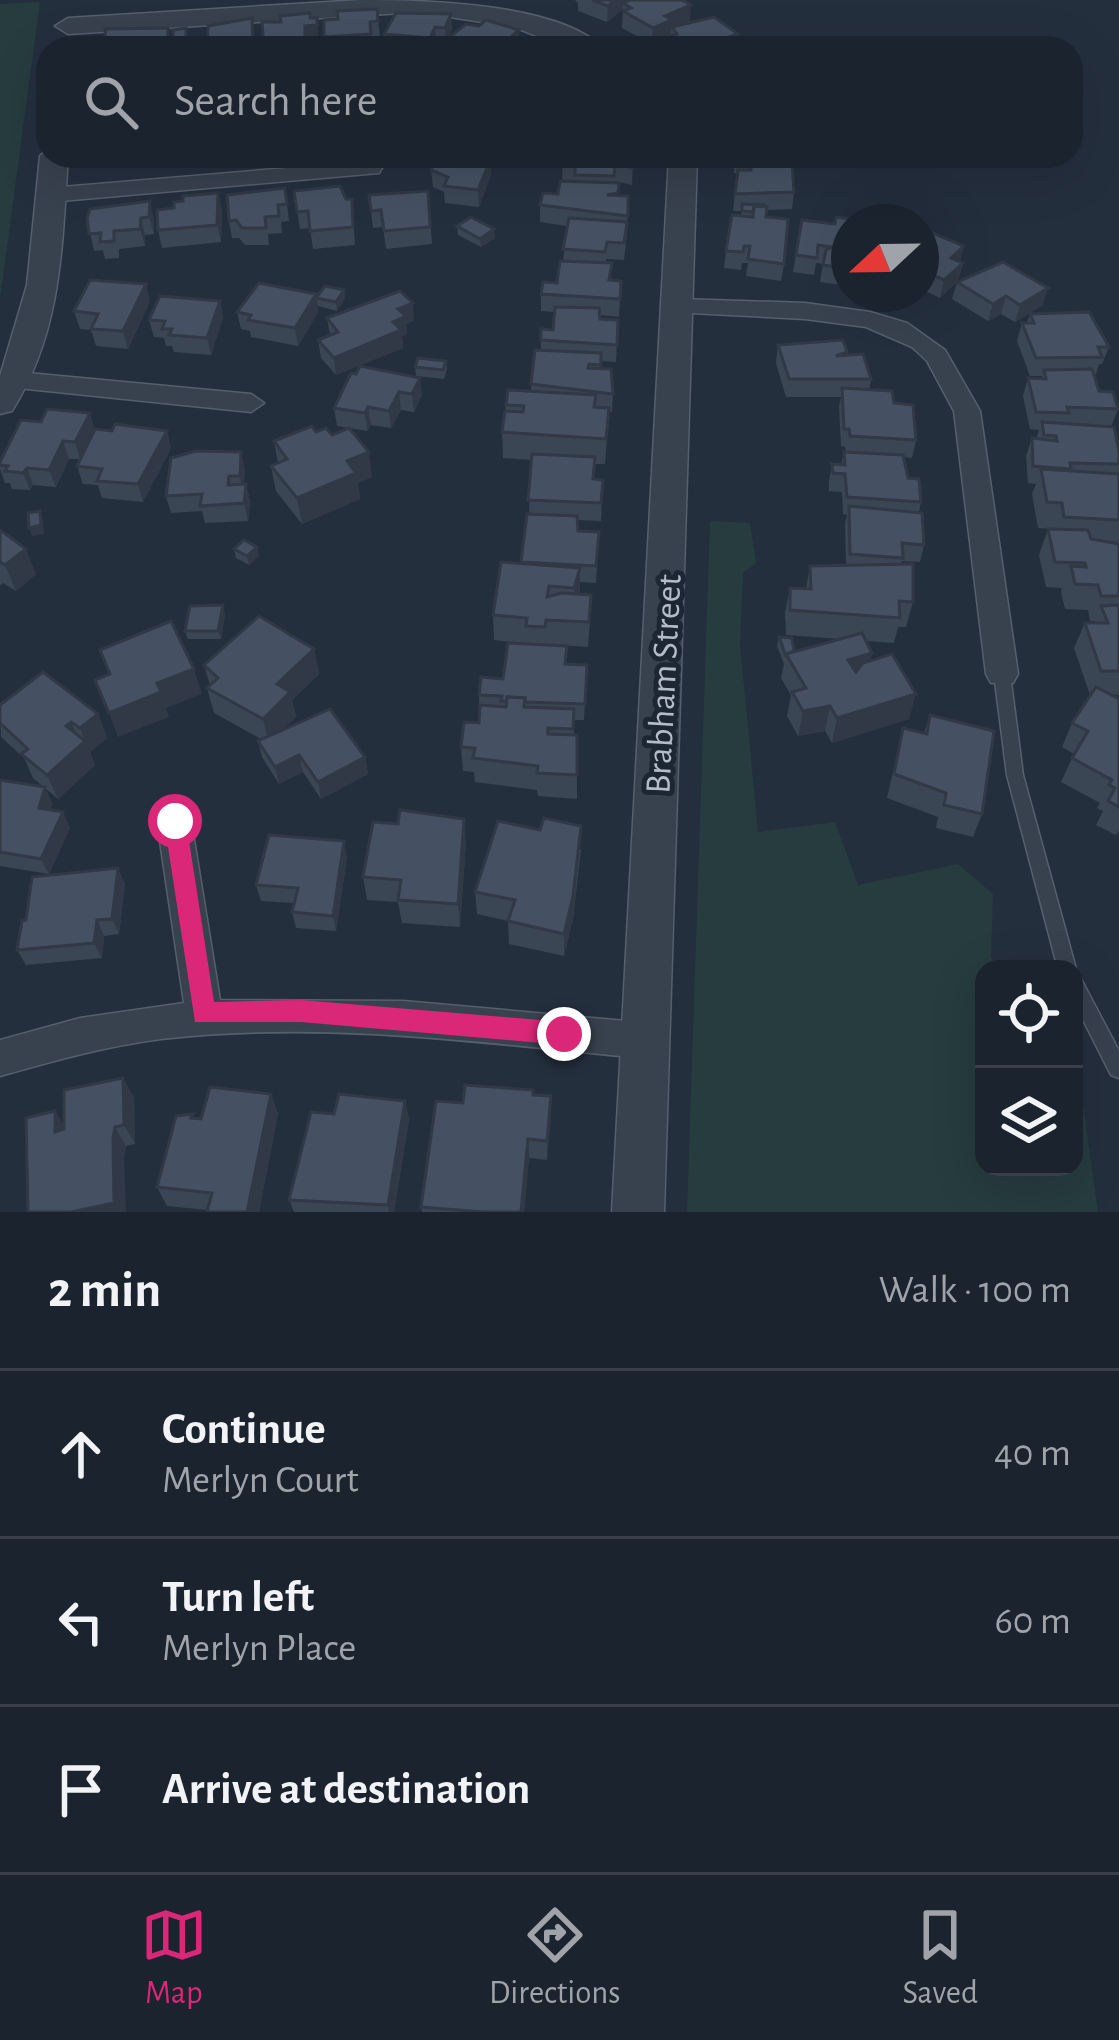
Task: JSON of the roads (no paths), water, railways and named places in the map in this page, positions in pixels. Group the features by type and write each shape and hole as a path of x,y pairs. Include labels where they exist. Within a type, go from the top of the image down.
{"street":[{"path":"68,24 418,4 520,20 560,36"},
{"path":"53,168 38,318 8,392 251,403"},
{"path":"50,195 371,168"},
{"name":"Brabham Street","path":"638,1212 683,168"},
{"path":"680,307 845,316 895,326 924,344 952,377 967,411 1002,674"},
{"path":"175,821 203,1014"},
{"path":"0,1058 33,1047 203,1014 301,1011 648,1041"}],"lane":[{"path":"1002,674 1015,776 1064,960"},
{"path":"1083,1001 1118,1069"}]}
